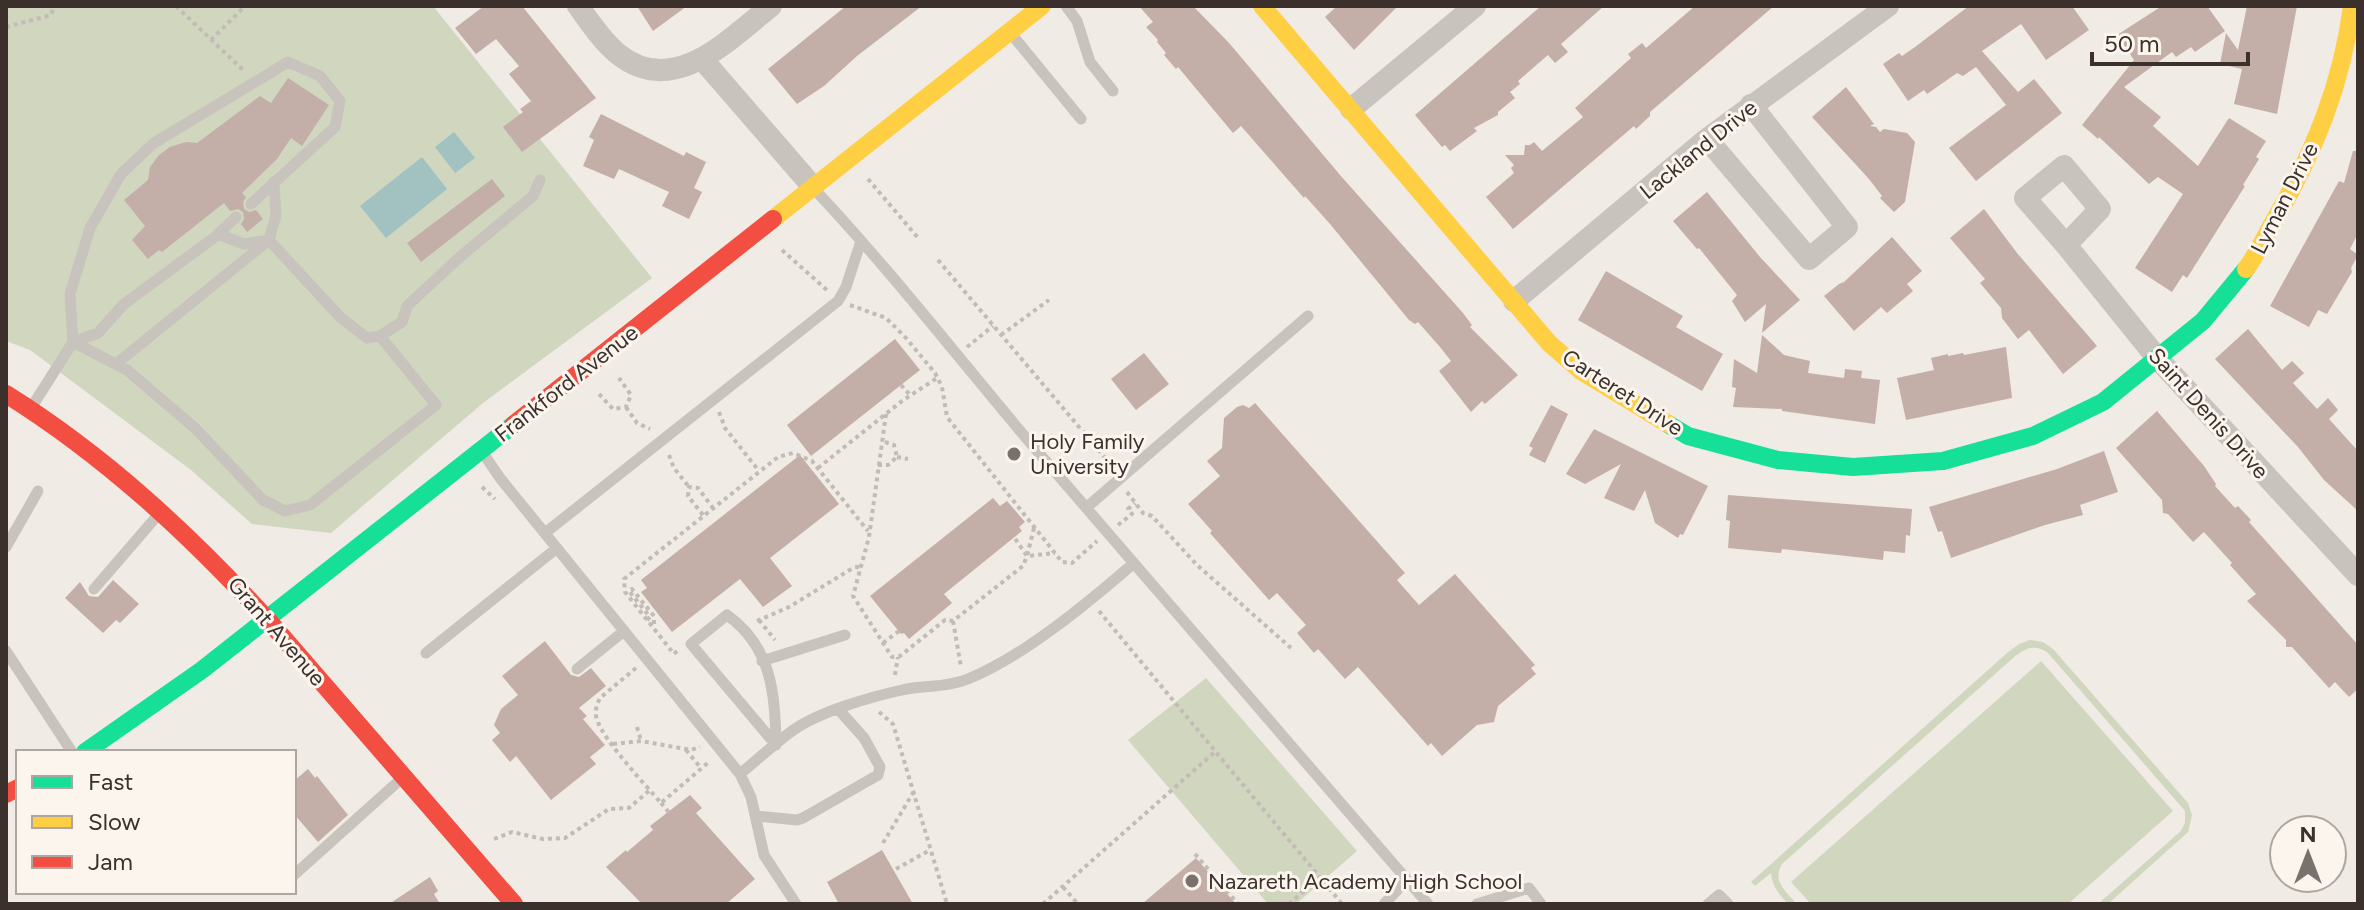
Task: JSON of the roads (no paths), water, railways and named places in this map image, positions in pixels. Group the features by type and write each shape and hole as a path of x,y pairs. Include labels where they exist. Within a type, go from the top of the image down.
{"street":[{"path":"578,6 608,44 628,61 655,69 703,60 771,6"},
{"name":"Frankford Avenue","path":"88,750 172,693 267,619 1042,6"},
{"path":"1351,109 1475,6"},
{"name":"Lackland Drive","path":"1514,301 1707,139 1888,6"},
{"name":"Lyman Drive","path":"2158,359 2203,321 2249,265 2291,192 2325,118 2346,52 2352,6"},
{"name":"Carteret Drive","path":"1270,9 1549,343 1581,371 1688,436 1778,460 1842,466 1943,461 2033,436 2103,402 2158,359"},
{"path":"703,60 813,187"},
{"path":"1707,139 1809,259 1847,227 1751,105"},
{"name":"Saint Denis Drive","path":"2066,245 2158,359 2358,575"},
{"name":"Grant Avenue","path":"6,394 107,463 197,542 514,904"}],"lane":[{"path":"1066,6 1077,21 1090,62 1113,91"},
{"path":"1010,32 1081,119"},
{"path":"31,409 73,342 70,294 90,228 121,174 154,143 202,117 288,62 320,76 340,101 335,127 251,204"},
{"path":"269,240 340,317 367,338 380,336 402,322 407,306 533,196 540,180"},
{"path":"116,364 269,240 276,215 274,182"},
{"path":"813,187 1428,904"},
{"path":"73,342 98,333 124,304 236,217"},
{"path":"218,234 244,244 269,240"},
{"path":"545,533 838,301 846,287 861,241"},
{"path":"1086,508 1308,316"},
{"path":"73,342 127,370 195,428 263,500 285,511 310,505 436,405 380,336"},
{"path":"481,451 740,774 751,797 764,855 796,904"},
{"path":"6,547 38,491"},
{"path":"94,589 163,509"},
{"path":"426,653 557,548"},
{"path":"740,774 795,729 839,710 903,690 948,686 996,665 1090,600 1134,563"},
{"path":"727,615 753,637 774,689 776,745 691,644 727,615"},
{"path":"577,669 624,631"},
{"path":"762,661 845,635"},
{"path":"6,651 71,750"},
{"path":"756,816 803,818 878,775 880,767 864,738 839,710"},
{"path":"296,873 404,776"},
{"path":"1384,904 1407,880"},
{"path":"1480,903 1529,888 1541,904"},
{"path":"1708,904 1719,895 1728,904"}],"water":[{"path":"454,132 475,158 455,173 435,147"},
{"path":"422,157 447,189 386,238 360,206"}],"place":[{"name":"Holy Family University","path":"1014,454"},
{"name":"Nazareth Academy High School","path":"1192,881"}]}
